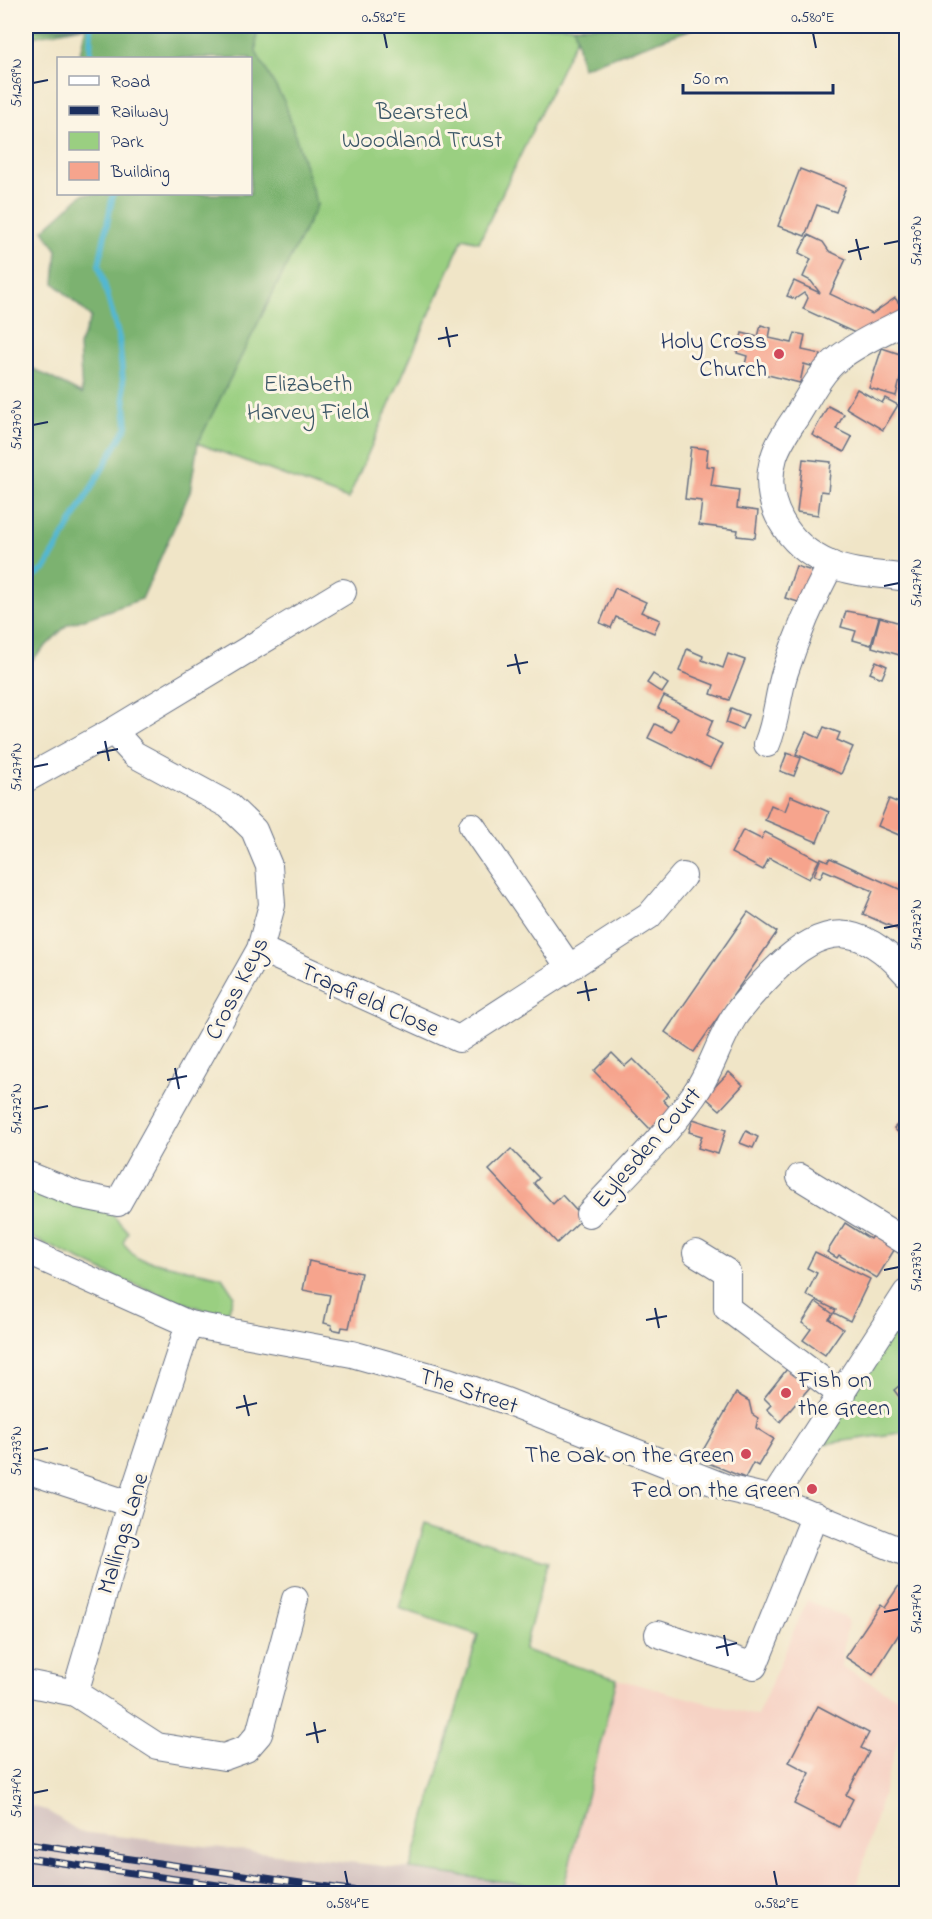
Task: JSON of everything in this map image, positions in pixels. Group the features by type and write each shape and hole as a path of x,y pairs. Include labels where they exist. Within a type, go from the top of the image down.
{"street":[{"path":"906,320 837,359 788,429 773,460 773,502 782,524 802,548 831,564 906,578"},
{"path":"767,744 774,724 785,671 831,564"},
{"path":"26,779 113,731 343,592"},
{"name":"Cross Keys","path":"26,1174 78,1196 118,1203 260,949 272,905 268,866 254,830 228,805 134,754 113,731"},
{"path":"472,826 569,967"},
{"name":"Trapfield Close","path":"260,949 459,1039 649,916 683,876"},
{"name":"Eylesden Court","path":"588,1214 653,1145 694,1094 710,1068 735,1015 756,989 803,946 819,937 847,935 878,948 906,973"},
{"path":"800,1177 906,1242"},
{"name":"The Street","path":"26,1251 189,1324 352,1354 448,1381 506,1401 730,1489 773,1499 906,1553"},
{"path":"696,1253 727,1272 727,1308 842,1395"},
{"path":"773,1499 906,1293"},
{"name":"Mallings Lane","path":"75,1694 130,1504 189,1324"},
{"path":"26,1470 130,1504"},
{"path":"658,1634 754,1666 815,1515"},
{"path":"26,1683 75,1694 157,1746 224,1757 246,1749 258,1734 295,1599"}],"shaded area":[{"path":"807,1600 848,1619 841,1666 906,1703 906,1711 855,1893 582,1894 563,1890 617,1679 757,1716"},
{"path":"26,1805 46,1810 80,1832 410,1869 582,1893 26,1893"}],"green space":[{"path":"26,26 87,26 26,38"},
{"path":"26,26 86,26 40,31"},
{"path":"86,26 257,26 256,52 285,103 317,205 198,443 190,492 142,599 67,625 26,666 26,365 82,394 79,346 91,317 54,283 57,250 43,230 82,195 252,195 252,57 79,57"},
{"path":"102,26 582,26 479,242 463,238 348,499 197,443 317,205 252,62 252,57"},
{"path":"574,26 700,26 582,68"},
{"path":"26,1184 109,1211 128,1232 123,1243 137,1258 222,1277 234,1295 226,1318 125,1281 26,1235"},
{"path":"906,1304 906,1432 823,1444"},
{"path":"425,1523 548,1561 524,1650 617,1679 563,1890 410,1869 478,1635 399,1608"}],"building":[{"path":"800,169 846,187 836,212 817,205 805,236 778,226"},
{"path":"808,235 823,242 829,251 846,259 830,294 872,314 895,298 905,311 868,339 803,309 808,298 804,293 795,299 787,296 794,281 820,293 811,281 803,277 811,259 799,253"},
{"name":"Holy Cross Church","path":"761,325 771,328 769,338 792,343 795,333 805,335 802,350 821,354 818,368 804,364 800,383 744,369 747,356 737,353 742,333 758,337"},
{"path":"882,348 906,356 896,396 869,388"},
{"path":"857,389 882,403 885,398 898,405 883,430 846,408"},
{"path":"828,406 844,414 836,429 852,437 844,452 812,435"},
{"path":"691,447 708,449 706,466 714,467 711,486 739,490 737,508 758,511 755,538 737,536 738,530 699,525 702,501 685,499"},
{"path":"803,459 831,462 828,492 821,491 818,515 797,512"},
{"path":"796,566 812,571 808,605 785,598"},
{"path":"615,588 646,602 641,612 660,620 654,633 616,617 611,628 600,623"},
{"path":"846,611 879,617 871,645 853,640 856,631 841,627"},
{"path":"880,617 900,623 899,628 906,630 906,657 872,647"},
{"path":"687,649 703,656 702,660 723,668 728,654 745,660 729,700 711,694 714,685 679,671"},
{"path":"876,661 887,666 882,678 870,673"},
{"path":"653,674 668,684 662,693 647,683"},
{"path":"664,696 713,720 706,736 722,744 710,768 648,738 655,724 671,732 678,718 658,708"},
{"path":"731,708 748,715 742,729 726,723"},
{"path":"824,727 840,733 837,740 853,747 841,774 796,754 806,732 819,738"},
{"path":"787,753 801,758 794,776 780,771"},
{"path":"791,796 829,812 817,842 765,820 771,805 785,811"},
{"path":"889,799 906,806 906,838 878,826"},
{"path":"743,830 761,839 765,832 819,860 809,879 769,858 763,870 731,853"},
{"path":"821,858 828,861 830,858 906,892 906,933 863,914 873,891 824,870 820,878 814,875"},
{"path":"748,912 777,932 694,1052 665,1032"},
{"path":"612,1053 625,1066 633,1059 669,1095 663,1100 672,1110 652,1131 594,1071"},
{"path":"729,1072 743,1085 720,1110 705,1097"},
{"path":"906,1116 906,1141 894,1128"},
{"path":"693,1119 726,1130 718,1154 698,1148 702,1136 689,1132"},
{"path":"746,1131 758,1137 753,1148 740,1143"},
{"path":"511,1149 539,1178 534,1183 553,1204 562,1195 583,1218 557,1243 489,1170"},
{"path":"845,1223 870,1239 874,1233 896,1247 877,1278 839,1255 837,1258 827,1252"},
{"path":"815,1252 870,1279 850,1321 834,1313 836,1310 806,1295 817,1273 807,1268"},
{"path":"309,1261 361,1273 349,1328 342,1327 341,1331 331,1329 332,1325 324,1323 330,1295 303,1290"},
{"path":"816,1302 833,1314 829,1319 843,1329 825,1355 803,1340 811,1329 802,1323"},
{"name":"Fish on the Green","path":"787,1369 810,1387 780,1422 767,1409 771,1405 764,1398"},
{"path":"906,1380 906,1406 894,1390"},
{"path":"736,1393 749,1401 752,1414 758,1418 756,1428 774,1439 758,1466 753,1463 745,1478 698,1459"},
{"path":"900,1584 906,1588 906,1623 873,1675 845,1657 880,1605 884,1608"},
{"path":"818,1706 869,1733 861,1748 869,1752 846,1795 853,1799 839,1827 794,1804 810,1773 789,1762"}],"waterway":[{"path":"90,57 91,26"},
{"path":"26,580 44,570 127,426 119,338 99,265 113,195"}],"railway":[{"path":"26,1844 378,1894"},
{"path":"26,1858 283,1894"}],"place":[{"name":"Holy Cross Church","path":"779,354"},
{"name":"Fish on the Green","path":"786,1393"},
{"name":"The Oak on the Green","path":"746,1454"},
{"name":"Fed on the Green","path":"812,1489"}],"park label":[{"name":"Bearsted Woodland Trust","path":"422,125"},
{"name":"Elizabeth Harvey Field","path":"308,397"}]}
